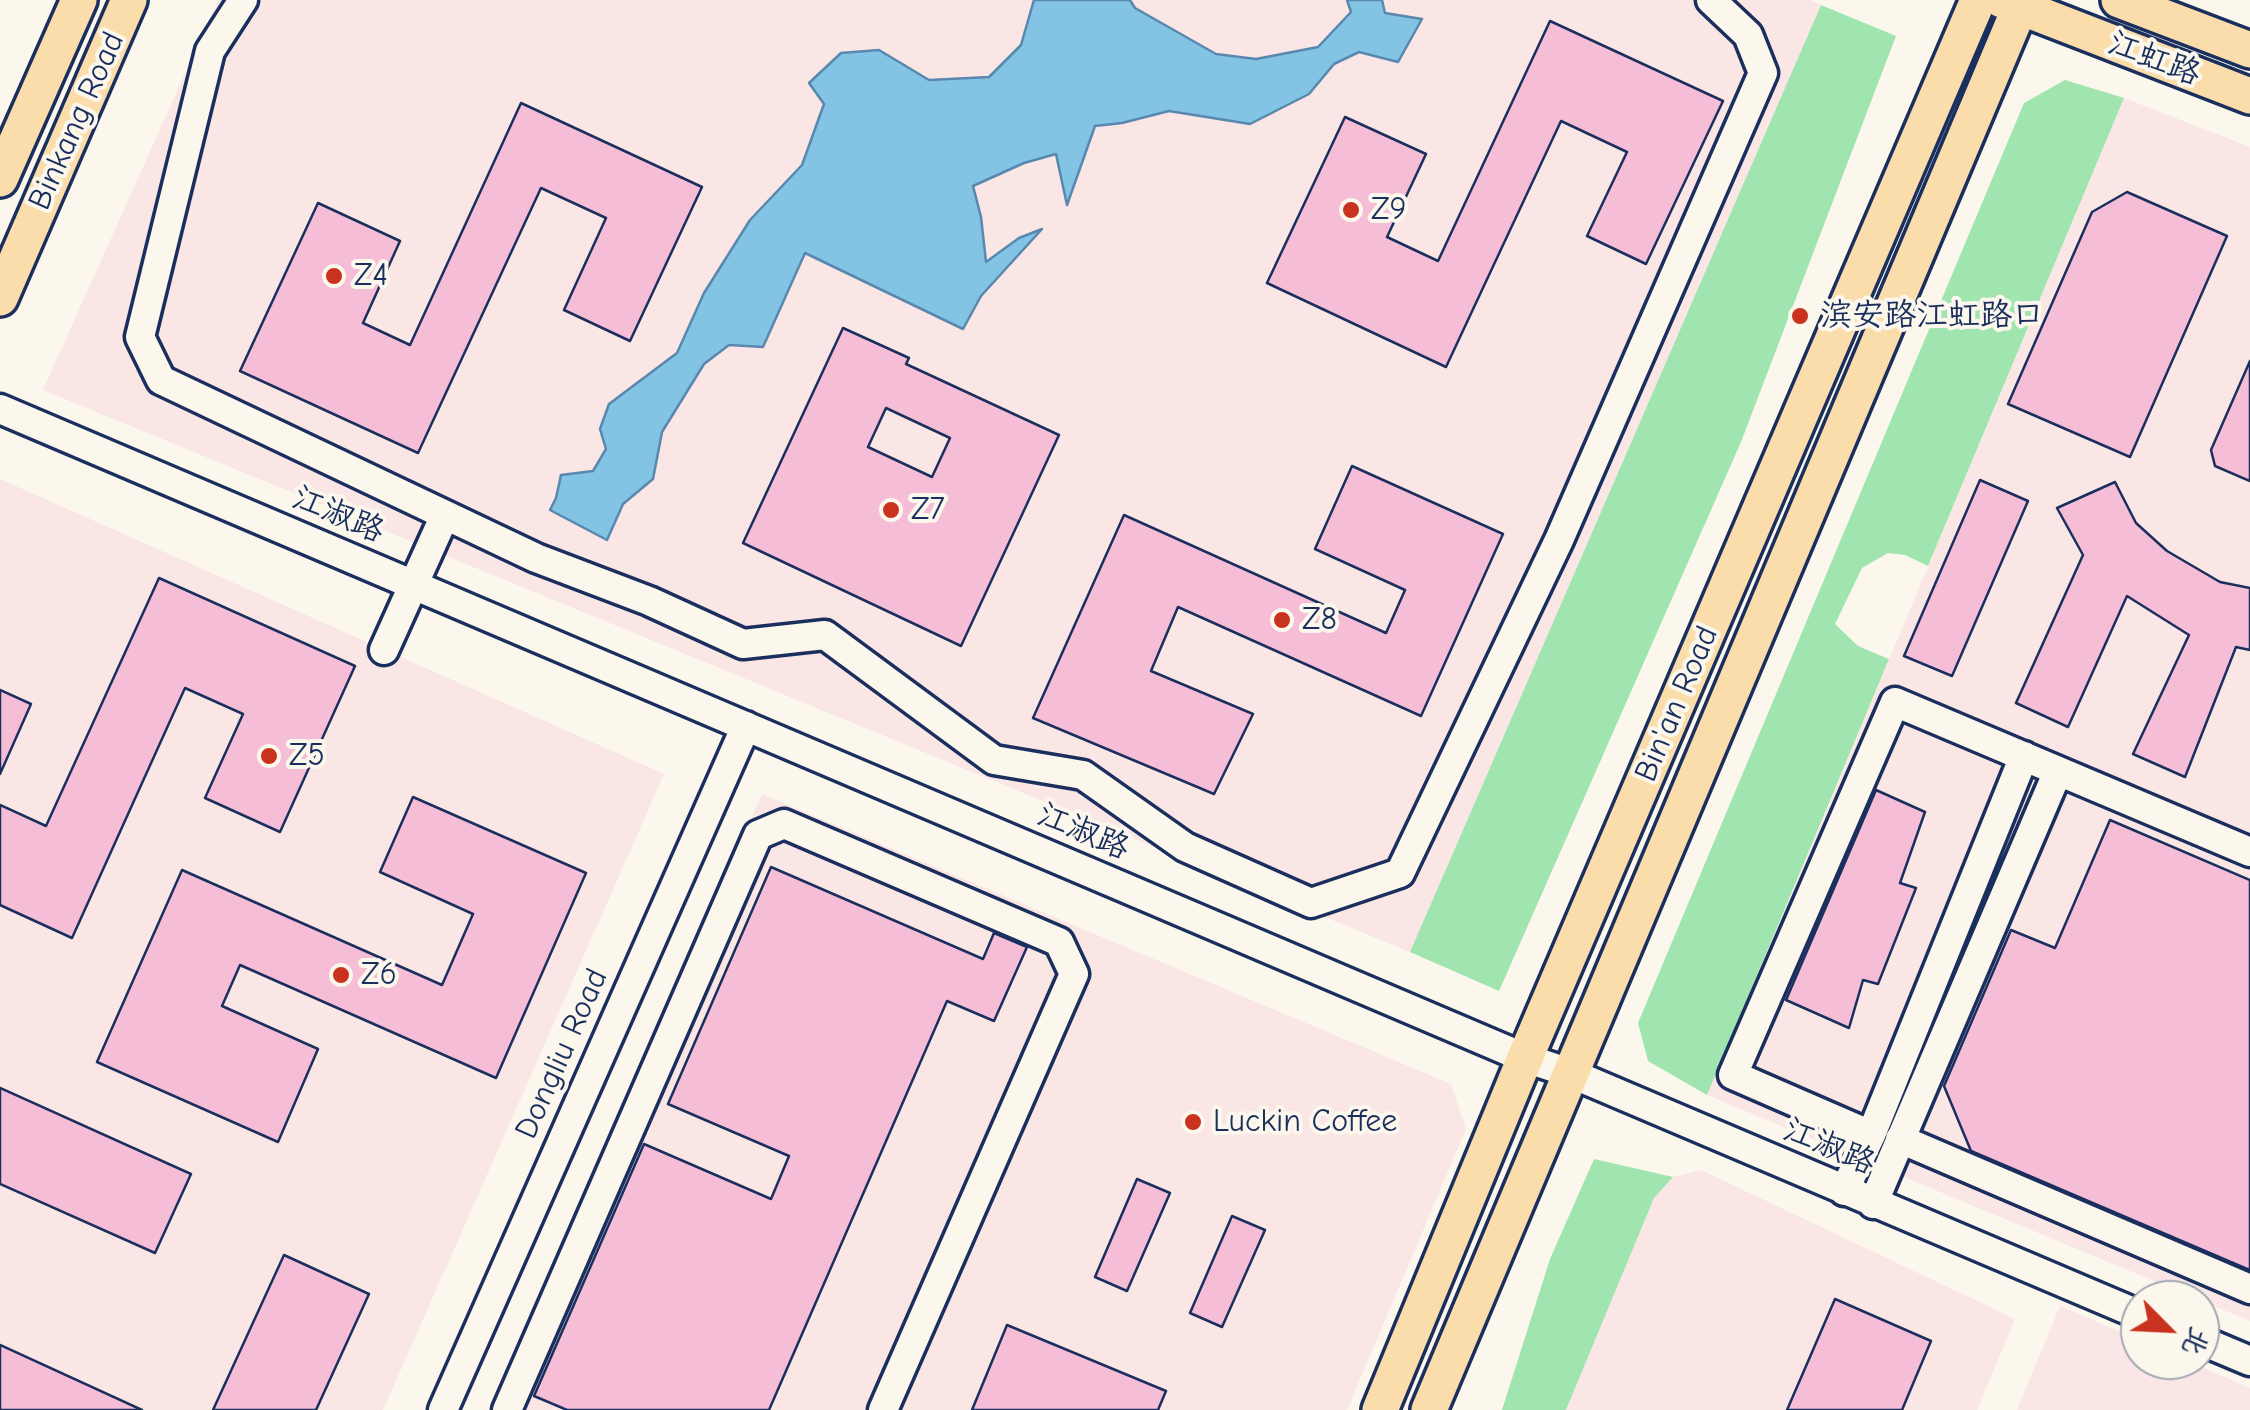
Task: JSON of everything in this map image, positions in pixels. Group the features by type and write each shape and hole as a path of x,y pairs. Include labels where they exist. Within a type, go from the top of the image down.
{"main road":[{"name":"Binkang Road","path":"0,179 79,0"},
{"name":"Binkang Road","path":"0,298 130,0"},
{"name":"Bin'an Road","path":"1380,1410 1525,1058 1978,0"},
{"name":"江虹路","path":"2119,0 2250,50"},
{"name":"Bin'an Road","path":"1429,1410 2015,2"},
{"name":"江虹路","path":"2015,2 2250,96"}],"street":[{"path":"244,0 210,51 140,337 161,380 536,558 650,601 743,644 825,635 994,760 1083,775 1184,847 1311,903 1400,873 1435,793 1560,540 1762,73 1748,35 1710,0"},
{"name":"江淑路","path":"0,410 2120,1307"},
{"path":"384,650 445,515"},
{"path":"1871,1135 1733,1075 1896,702 2250,852"},
{"name":"Dongliu Road","path":"443,1410 746,726"},
{"path":"1844,1191 1871,1135 2024,756"},
{"path":"1873,1204 2058,770"},
{"path":"508,1410 758,835 784,824 1059,942 1074,974 883,1410"},
{"path":"1900,1139 2250,1289"},
{"path":"2220,1348 2250,1361"}],"shaded area":[{"path":"218,0 1810,0 1821,5 1410,952 43,390"},
{"path":"2124,98 2250,147 2250,1321 2220,1309 2220,1280 2151,1280 1707,1095"},
{"path":"0,479 664,774 383,1410 0,1410"},
{"path":"762,794 1451,1084 1466,1129 1347,1410 492,1410"},
{"path":"1701,1170 2015,1319 1977,1410 1566,1410 1654,1198 1673,1177"},
{"path":"2060,1306 2120,1332 2120,1380 2220,1380 2220,1375 2250,1388 2250,1410 2017,1410"}],"green space":[{"path":"1821,5 1896,36 1741,442 1499,991 1410,952"},
{"path":"2065,80 2124,98 1928,566 1905,555 1888,553 1862,568 1835,624 1858,646 1889,659 1707,1095 1648,1061 1638,1023 2024,103"},
{"path":"1594,1159 1673,1177 1654,1198 1566,1410 1502,1410 1550,1259"}],"water":[{"path":"1034,0 1130,0 1135,8 1216,54 1256,59 1318,47 1351,12 1347,0 1382,0 1385,13 1422,19 1398,62 1359,52 1334,64 1309,94 1250,124 1169,111 1095,126 1067,205 1056,154 1024,163 973,186 986,262 1019,238 1042,229 981,296 963,329 805,253 763,347 729,345 704,364 662,432 653,479 623,504 607,540 550,510 561,475 593,471 606,449 600,429 609,404 677,353 704,293 750,220 802,165 824,104 809,83 841,53 879,50 929,80 989,77 1021,45"}],"building":[{"name":"Z9","path":"1550,21 1723,101 1646,264 1587,236 1627,152 1561,121 1446,367 1267,283 1345,117 1426,154 1387,237 1438,261"},
{"name":"Z4","path":"521,103 702,187 630,341 564,310 606,218 541,188 418,453 240,371 318,203 400,241 363,323 410,345"},
{"path":"2127,192 2227,236 2130,457 2008,404 2092,212"},
{"name":"Z7","path":"843,328 909,358 906,364 1059,435 961,646 743,543","holes":["886,408 950,438 932,477 868,447"]},
{"path":"2250,361 2250,481 2215,466 2211,450"},
{"name":"Z8","path":"1352,466 1503,534 1421,716 1178,607 1151,671 1253,714 1214,794 1033,718 1124,515 1386,633 1405,590 1315,549"},
{"path":"1980,480 2028,501 1952,676 1904,656"},
{"path":"2115,482 2136,523 2167,551 2220,582 2250,588 2250,650 2236,647 2185,777 2133,754 2189,635 2127,596 2068,727 2016,703 2083,555 2057,508"},
{"name":"Z5","path":"159,578 355,666 280,832 205,798 243,714 185,688 72,938 0,905 0,805 46,826"},
{"path":"0,690 31,704 0,774"},
{"path":"1876,790 1925,812 1900,883 1916,888 1878,984 1863,980 1849,1028 1786,1000"},
{"name":"Z6","path":"413,797 586,873 496,1078 240,965 222,1006 318,1049 278,1142 97,1062 182,870 442,985 473,914 380,872"},
{"path":"2110,820 2250,880 2250,1270 1971,1151 1944,1086 2011,930 2055,948"},
{"path":"771,867 983,959 994,933 1027,947 994,1021 947,1001 769,1410 567,1410 534,1396 644,1144 771,1199 789,1156 668,1104"},
{"path":"0,1088 191,1174 155,1253 0,1184"},
{"path":"1137,1179 1170,1193 1127,1291 1095,1277"},
{"path":"1232,1216 1265,1230 1222,1327 1190,1313"},
{"path":"284,1255 369,1294 316,1410 213,1410"},
{"path":"1835,1299 1931,1341 1902,1410 1787,1410"},
{"path":"1007,1325 1166,1391 1158,1410 972,1410"},
{"path":"0,1345 142,1410 0,1410"}],"place":[{"name":"Z9","path":"1351,210"},
{"name":"Z4","path":"334,276"},
{"name":"滨安路江虹路口","path":"1800,316"},
{"name":"Z7","path":"891,510"},
{"name":"Z8","path":"1282,620"},
{"name":"Z5","path":"269,756"},
{"name":"Z6","path":"341,975"},
{"name":"Luckin Coffee","path":"1193,1122"}]}
